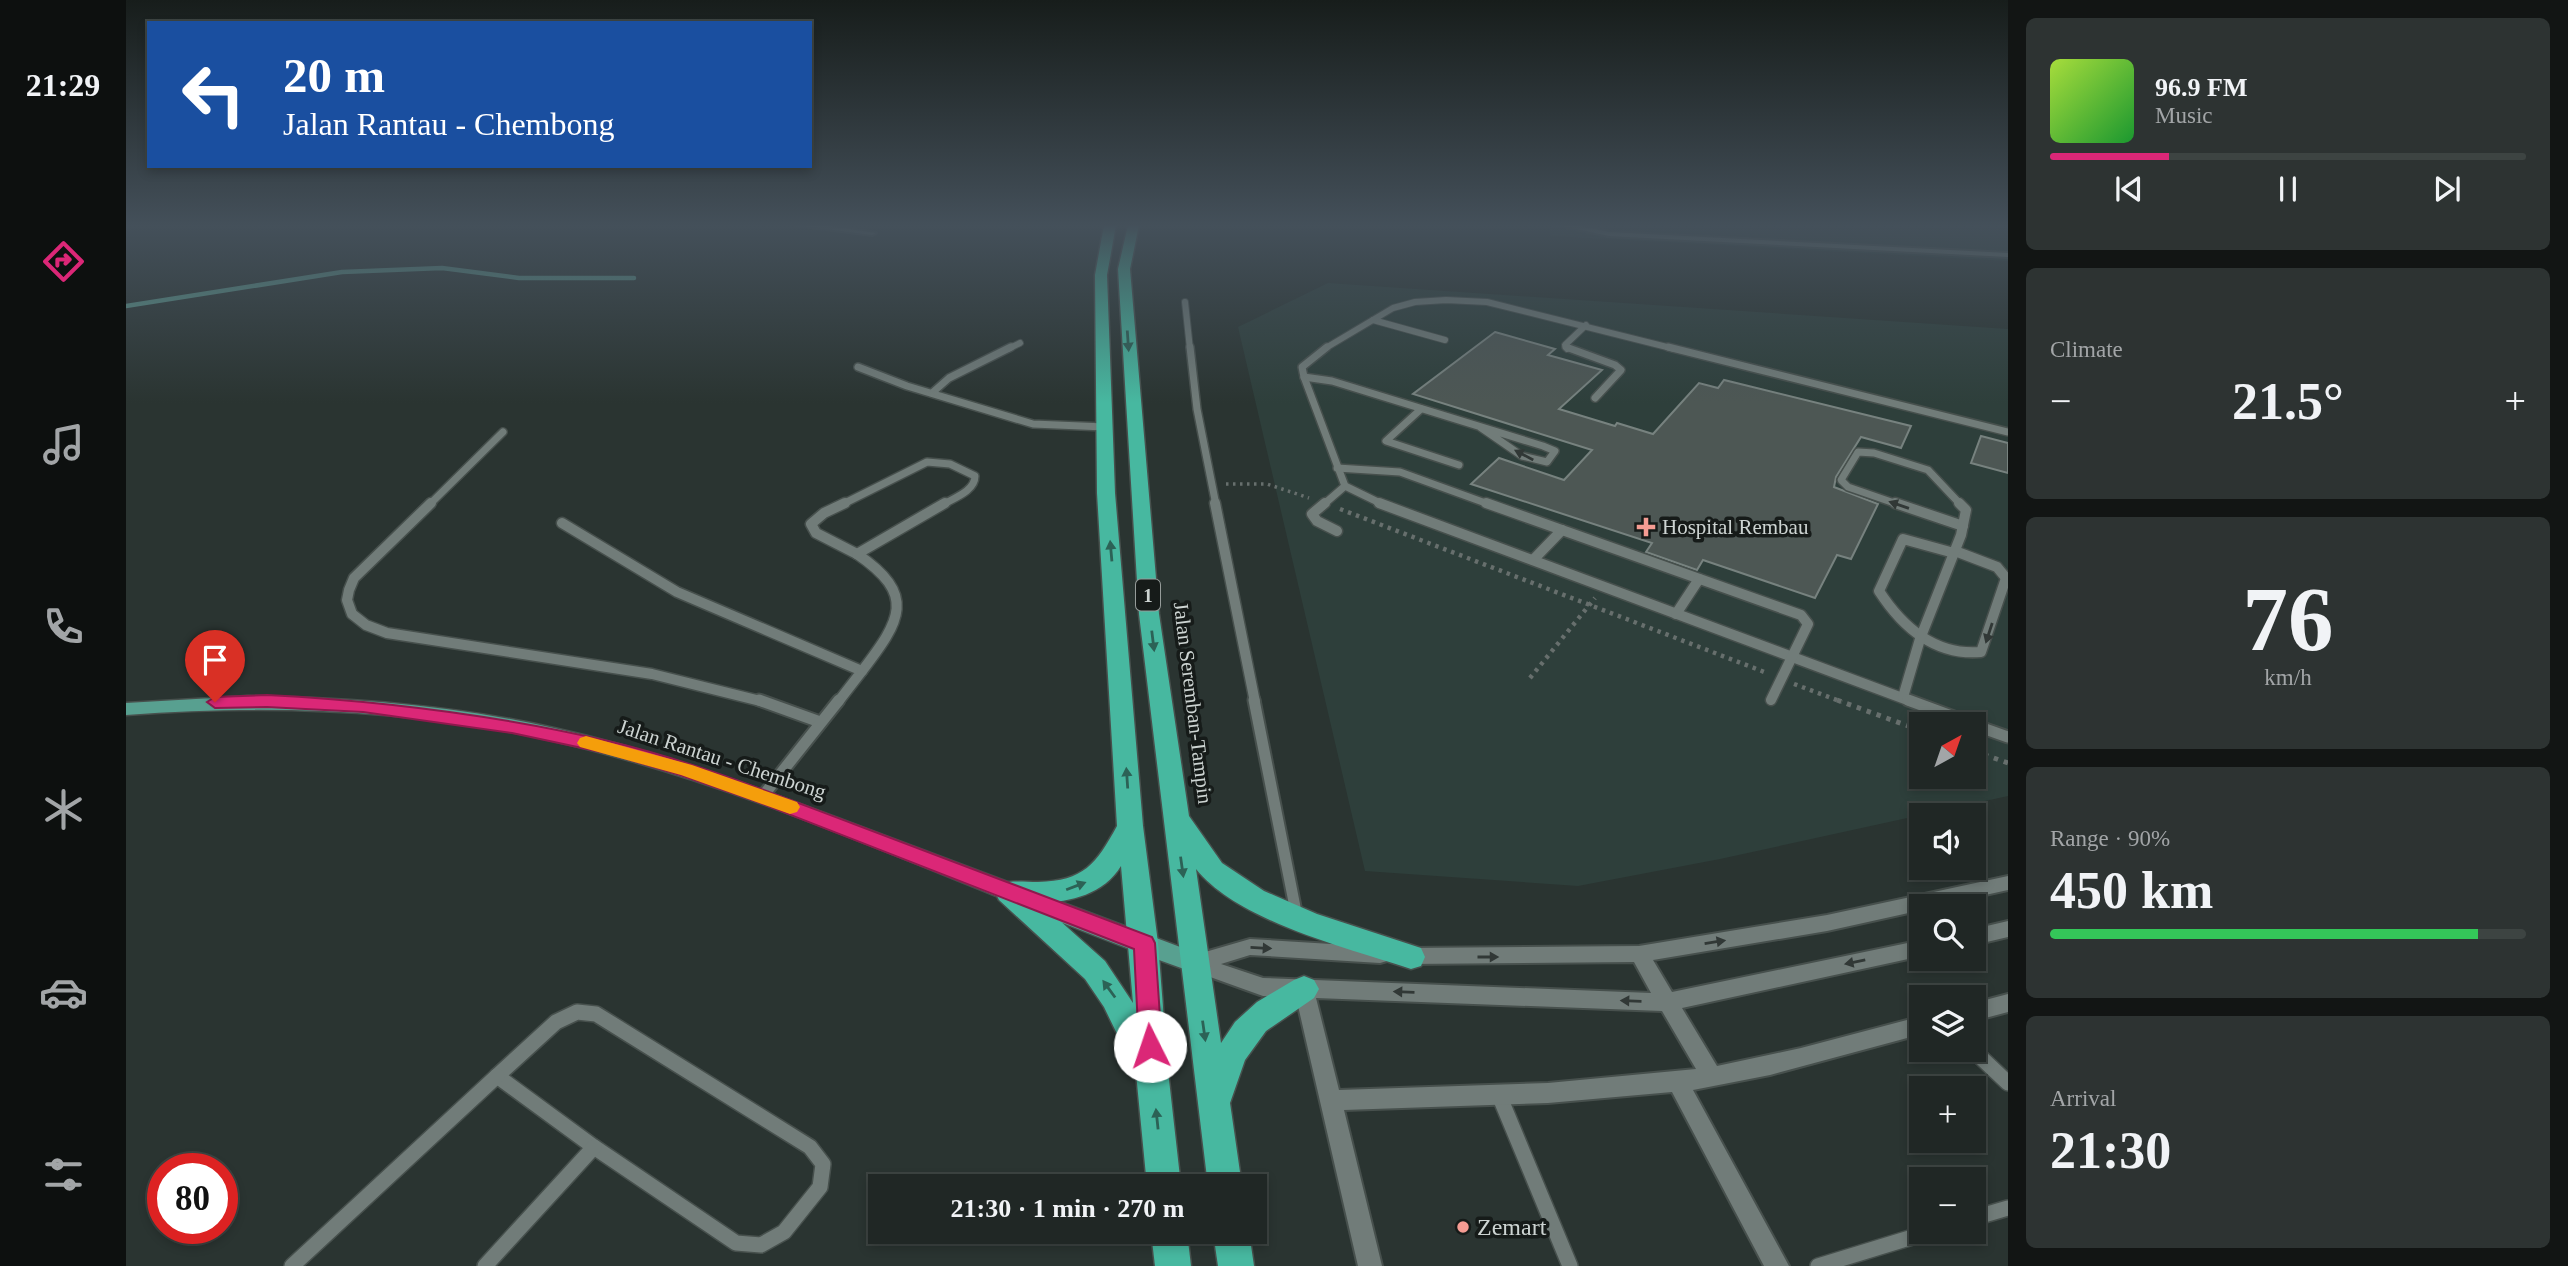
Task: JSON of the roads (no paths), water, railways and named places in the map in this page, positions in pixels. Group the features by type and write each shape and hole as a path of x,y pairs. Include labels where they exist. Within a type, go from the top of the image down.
{"highway":[{"name":"1","path":"1101,284 1106,493 1130,826 1144,943 1152,1071 1163,1174"},
{"name":"Jalan Seremban-Tampin","path":"1125,284 1149,614 1223,1174"},
{"path":"1175,816 1213,869 1246,892 1298,919 1411,957"},
{"path":"1009,892 1049,894 1071,889 1092,879 1107,867 1130,826"},
{"path":"1009,892 1095,970 1115,998 1152,1071"},
{"path":"1214,1105 1226,1064 1241,1034 1259,1015 1304,989"},
{"path":"1170,1244 1173,1266"},
{"path":"1233,1244 1236,1266"}],"main road":[{"name":"Jalan Rantau - Chembong","path":"126,709 190,703 267,701 363,706 440,715 610,748 686,770 762,797 1195,963"}],"street":[{"path":"1195,963 1250,947 1411,957 1639,954 1827,923 2008,883"},
{"path":"1986,934 2008,929"},
{"path":"1195,963 1263,987 1668,1002 1909,951"},
{"path":"1639,954 1711,1076"},
{"path":"1304,989 1370,1266"},
{"path":"1986,1009 2008,1003"},
{"path":"1331,1100 1499,1094 1678,1082 1805,1056 1909,1028"},
{"path":"1678,1082 1777,1266"}],"lane":[{"path":"1941,712 1374,501 1345,486 1304,377 1303,367 1310,358 1404,304 1462,300 1515,307 2008,432"},
{"path":"1185,302 1196,410 1298,919"},
{"path":"1373,320 1446,340"},
{"path":"1586,325 1565,345 1568,350 1615,365 1621,370 1595,398"},
{"path":"932,393 949,378 1020,343"},
{"path":"858,367 1033,424 1105,427"},
{"path":"1304,377 1332,381 1543,446 1555,451 1553,457 1546,462 1533,461 1480,427"},
{"path":"1421,408 1386,441 1459,465"},
{"path":"503,432 354,578 345,595 346,606 355,618 387,634 632,671 706,686 742,695 820,722"},
{"path":"1903,697 1920,640 1955,552 1963,526 1966,510 1928,470 1874,453 1858,452 1841,480 1848,488 1963,526"},
{"path":"762,797 880,648 897,615 899,599 895,588 880,571 857,554 816,533 811,524 824,513 928,462 950,464 975,476 976,480 971,488 857,554"},
{"path":"1337,468 1400,472 1801,615 1808,624 1771,700"},
{"path":"1337,531 1317,521 1312,514 1345,486"},
{"path":"562,523 677,592 862,671"},
{"path":"1533,560 1562,530"},
{"path":"1903,539 1955,552 1997,567 2006,578 1984,647 1981,652 1973,654 1920,640 1883,597 1880,586 1903,539"},
{"path":"1676,614 1699,579"},
{"path":"1986,729 2008,737"},
{"path":"292,1266 556,1021 577,1012 596,1014 810,1147 823,1164 820,1187 784,1232 761,1245 736,1243 594,1147 497,1076"},
{"path":"1986,1062 2008,1083"},
{"path":"1499,1094 1570,1266"},
{"path":"485,1266 594,1147"},
{"path":"1986,1214 2008,1208"},
{"path":"1818,1266 1909,1238"}],"waterway":[{"path":"126,306 265,284"}],"place":[{"name":"Hospital Rembau","path":"1646,527"},
{"name":"Zemart","path":"1463,1227"}]}
